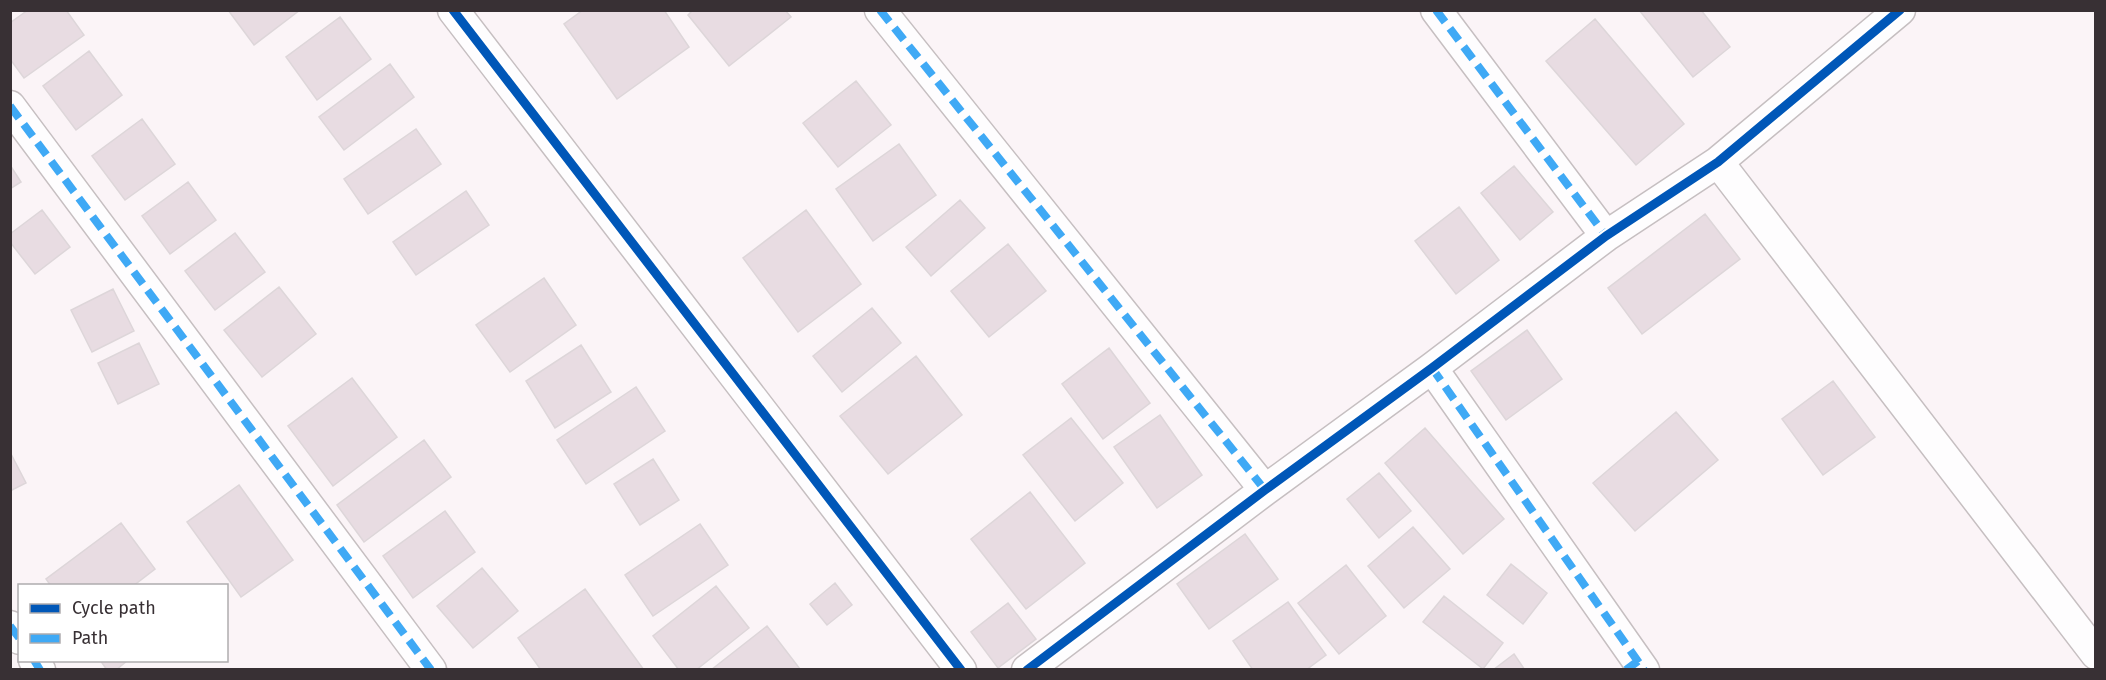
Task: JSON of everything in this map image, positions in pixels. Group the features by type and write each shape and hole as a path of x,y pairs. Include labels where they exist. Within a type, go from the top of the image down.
{"street":[{"path":"453,10 961,669"},
{"path":"880,10 1264,490"},
{"path":"1436,10 1606,236"},
{"path":"1027,669 1606,236 1718,162 1900,10"},
{"path":"10,106 431,669"},
{"path":"1718,162 2096,654"},
{"path":"1432,368 1636,666"}],"building":[{"path":"28,10 66,10 84,35 24,78 10,59 10,23"},
{"path":"228,10 300,10 254,45"},
{"path":"583,10 664,10 689,47 617,99 564,24"},
{"path":"693,10 785,10 791,17 729,66 688,15"},
{"path":"1639,10 1701,10 1730,47 1693,77"},
{"path":"340,17 371,59 317,100 286,57"},
{"path":"1595,19 1684,124 1636,165 1546,61"},
{"path":"89,51 122,95 76,130 43,86"},
{"path":"390,64 414,97 344,150 319,117"},
{"path":"856,81 891,125 838,167 803,123"},
{"path":"142,119 175,164 125,200 92,156"},
{"path":"416,129 441,164 368,214 344,179"},
{"path":"899,144 936,195 873,241 836,189"},
{"path":"10,165 21,182 10,189"},
{"path":"1514,166 1553,212 1520,240 1481,193"},
{"path":"188,182 216,220 170,254 142,216"},
{"path":"466,191 489,225 416,275 393,242"},
{"path":"960,200 985,228 931,276 906,247"},
{"path":"1459,207 1499,260 1456,294 1415,241"},
{"path":"42,210 70,247 35,274 10,242 10,234"},
{"path":"806,210 861,284 798,332 743,258"},
{"path":"1705,214 1740,259 1642,334 1608,288"},
{"path":"235,233 265,272 215,310 185,271"},
{"path":"1008,244 1046,291 989,337 951,291"},
{"path":"544,278 576,325 510,372 476,325"},
{"path":"279,287 316,334 262,377 224,330"},
{"path":"113,289 134,331 92,352 71,310"},
{"path":"872,308 901,343 842,392 813,356"},
{"path":"1527,330 1562,379 1506,420 1471,371"},
{"path":"139,343 159,384 118,404 98,363"},
{"path":"581,345 611,392 555,428 526,381"},
{"path":"1109,348 1150,403 1103,439 1062,384"},
{"path":"916,356 962,415 888,474 840,416"},
{"path":"352,378 397,437 333,486 288,426"},
{"path":"1833,381 1875,437 1823,475 1782,419"},
{"path":"636,387 665,431 586,484 557,440"},
{"path":"1676,412 1718,460 1635,531 1593,483"},
{"path":"1160,415 1202,475 1157,508 1114,447"},
{"path":"1071,418 1123,483 1075,521 1023,455"},
{"path":"1425,428 1504,519 1463,554 1385,463"},
{"path":"424,440 451,477 364,542 337,505"},
{"path":"10,452 26,483 10,491"},
{"path":"653,459 679,500 640,525 614,484"},
{"path":"1379,473 1411,511 1379,538 1347,499"},
{"path":"239,485 293,560 241,597 187,522"},
{"path":"1030,492 1085,563 1026,609 971,539"},
{"path":"445,511 475,552 413,598 383,556"},
{"path":"121,523 155,569 136,584 50,584 46,579"},
{"path":"700,524 728,565 653,616 625,575"},
{"path":"1413,527 1450,569 1404,608 1368,566"},
{"path":"1245,534 1278,579 1209,629 1177,584"},
{"path":"1511,564 1547,593 1523,624 1487,595"},
{"path":"1346,565 1386,616 1339,654 1298,603"},
{"path":"482,568 518,611 473,648 437,606"},
{"path":"835,583 852,605 827,625 810,604"},
{"path":"716,586 749,628 696,670 679,670 653,636"},
{"path":"585,589 644,670 541,670 518,638"},
{"path":"1444,596 1503,643 1483,669 1423,622"},
{"path":"1288,602 1326,655 1306,670 1253,670 1233,641"},
{"path":"1008,603 1036,639 998,668 971,632"},
{"path":"767,626 800,669 711,670"},
{"path":"1514,654 1525,670 1493,670"},
{"path":"101,662 126,662 116,670 107,670"}],"marked path":[{"path":"880,10 1265,490"},
{"path":"1436,10 1606,236"},
{"path":"10,106 431,670"},
{"path":"1432,368 1644,670"},
{"path":"10,626 18,636"},
{"path":"1626,670 1638,661"},
{"path":"35,662 40,670"}],"cycle path":[{"path":"453,10 961,670"},
{"path":"1027,670 1606,236 1718,162 1900,10"}]}
